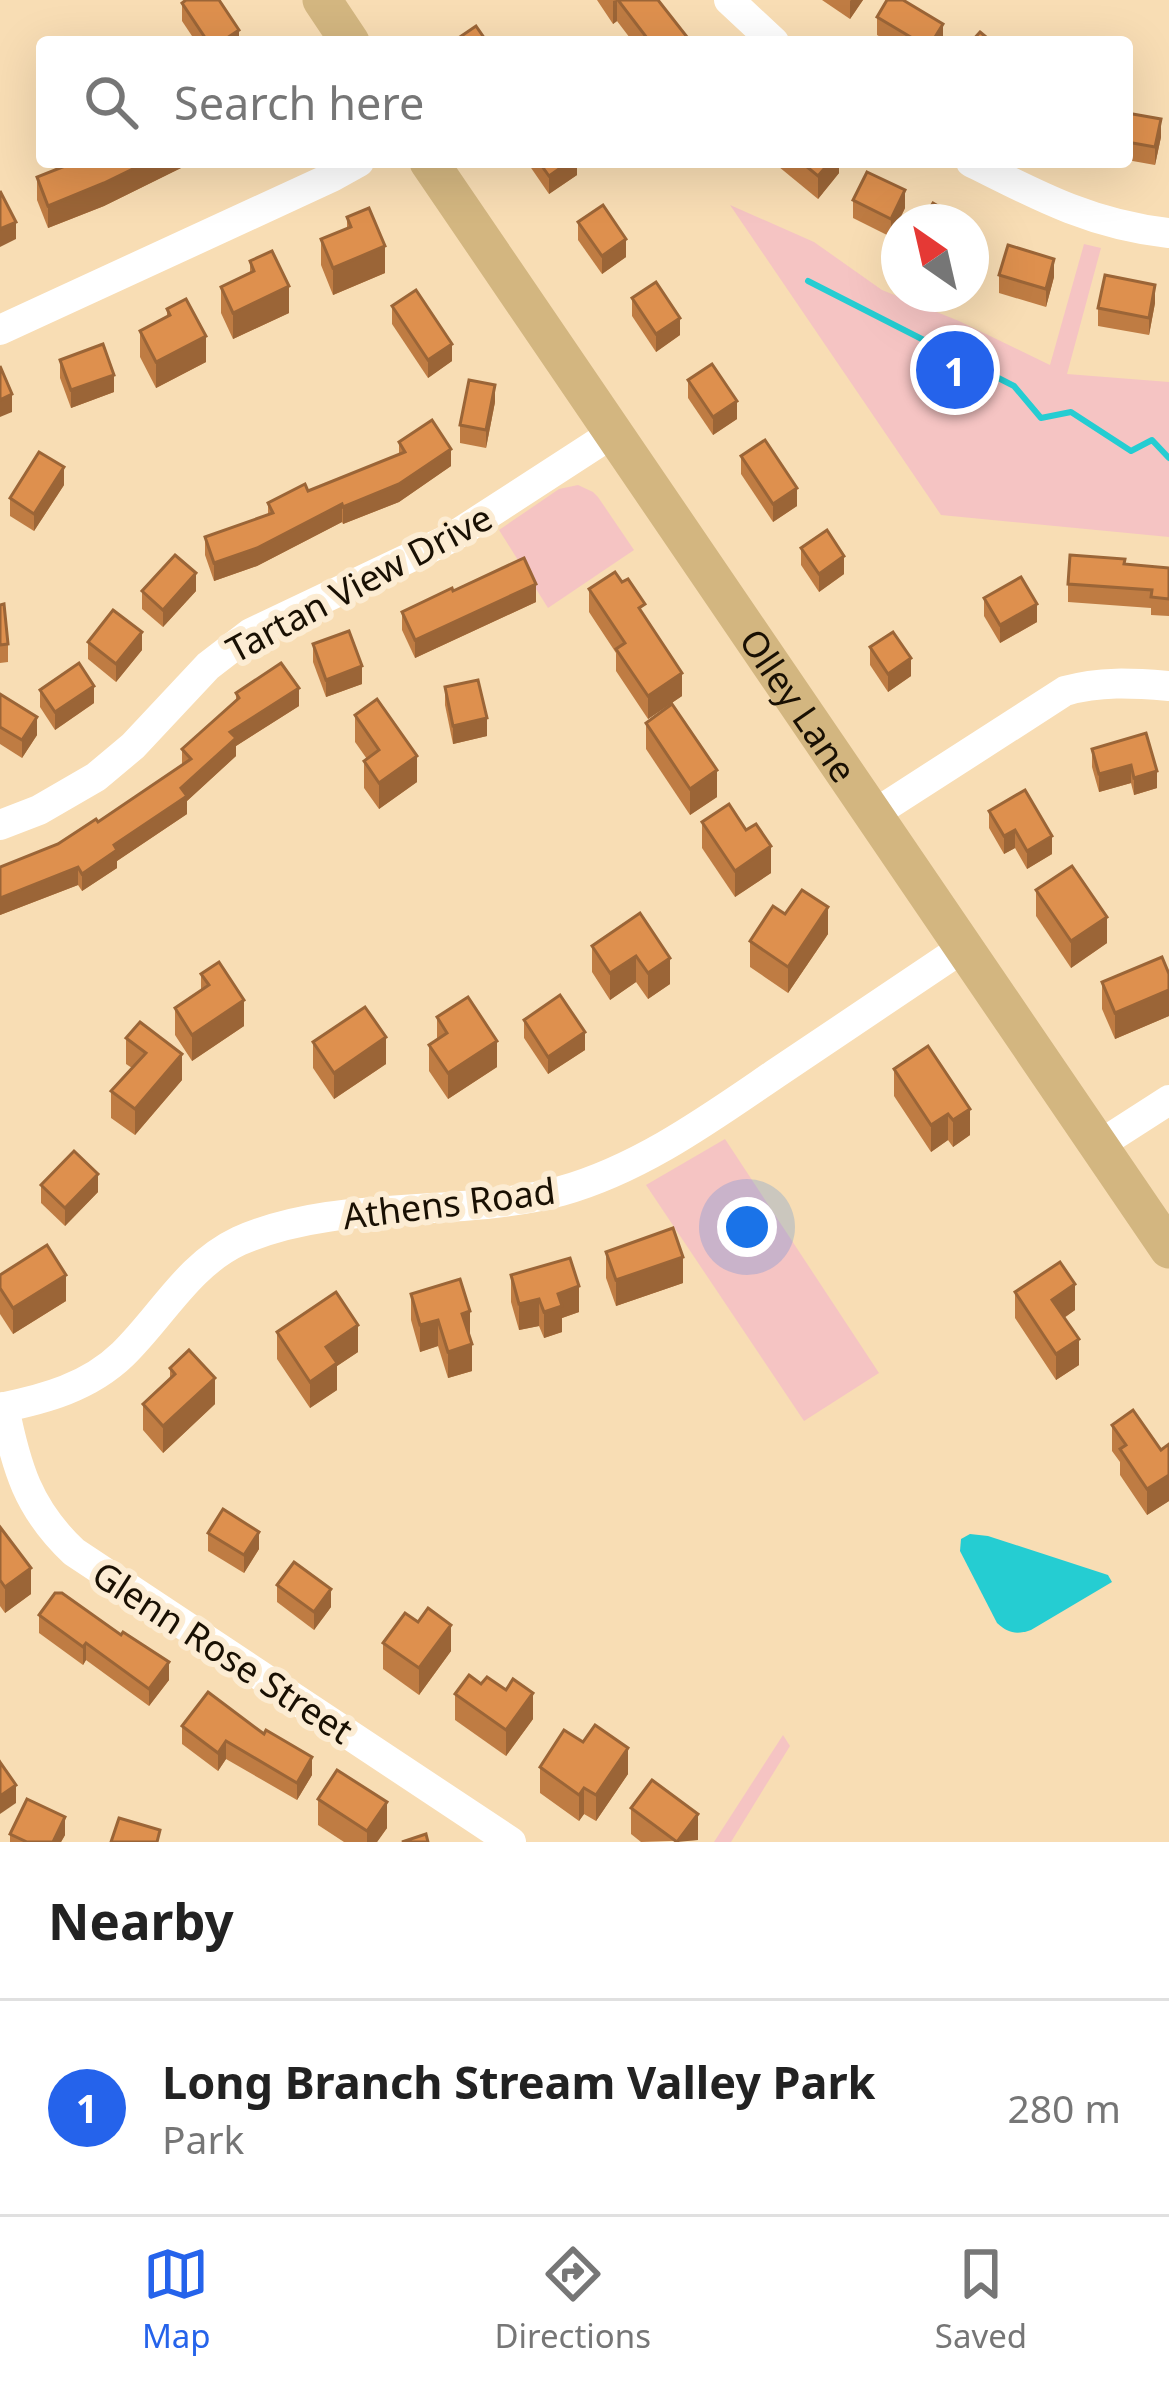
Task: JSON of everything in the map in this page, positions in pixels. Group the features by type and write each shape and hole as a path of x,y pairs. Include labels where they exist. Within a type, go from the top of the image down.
{"main road":[{"path":"322,0 346,36"},
{"name":"Olley Lane","path":"433,168 1169,1249"}],"street":[{"path":"729,0 768,36"},
{"path":"0,330 348,168"},
{"path":"983,168 1083,215 1169,233"},
{"name":"Tartan View Drive","path":"0,826 96,777 133,746 208,666 251,633 451,538 613,433"},
{"path":"874,814 1064,691 1092,683 1169,686"},
{"name":"Athens Road","path":"2,1407 64,1392 109,1366 187,1280 241,1241 312,1220 530,1198 565,1190 633,1161 700,1125 964,947"},
{"path":"1099,1145 1169,1100"},
{"name":"Glenn Rose Street","path":"2,1407 25,1487 46,1522 74,1552 512,1842"}],"shaded area":[{"path":"730,205 814,242 881,289 881,312 937,312 1050,365 1084,244 1101,248 1067,374 1169,382 1169,537 941,515"},
{"path":"578,485 598,497 634,550 548,608 499,530 559,489"},
{"path":"725,1139 879,1373 804,1421 646,1185"},
{"path":"783,1735 790,1746 731,1842 714,1842"}],"water":[{"path":"970,1534 1108,1575 1112,1582 1031,1630 1009,1631 997,1623 960,1551 961,1539"}],"building":[{"path":"219,0 239,30 230,36 204,36 182,3"},
{"path":"618,0 658,0 686,36 645,36"},
{"path":"887,0 903,0 943,24 936,36 909,36 877,17"},
{"path":"476,26 483,36 461,36"},
{"path":"1133,114 1161,119 1155,147 1133,143"},
{"path":"60,168 135,168 48,206 37,177"},
{"path":"867,172 905,190 898,204 881,204 881,214 853,200"},
{"path":"0,191 16,222 0,229"},
{"path":"603,205 626,239 602,256 578,222"},
{"path":"369,208 385,246 333,268 321,239 351,227 347,217"},
{"path":"1008,245 1054,259 1046,289 999,275"},
{"path":"272,251 289,286 233,313 221,287 254,271 250,261"},
{"path":"1105,275 1155,285 1149,318 1098,308"},
{"path":"656,282 680,318 656,334 632,298"},
{"path":"416,290 452,344 428,360 392,306"},
{"path":"186,299 206,336 156,362 140,331 170,315 167,309"},
{"path":"103,344 114,375 71,390 60,360"},
{"path":"712,364 737,401 713,417 688,380"},
{"path":"0,366 12,394 0,400"},
{"path":"469,380 495,385 486,430 460,425"},
{"path":"432,420 451,449 399,484 342,504 257,548 214,563 205,537 273,513 268,503 305,484 308,491 405,452 399,442"},
{"path":"765,440 797,488 773,504 741,456"},
{"path":"39,452 64,467 34,514 10,498"},
{"path":"827,530 844,556 819,574 801,548"},
{"path":"175,555 196,573 163,610 142,591"},
{"path":"1070,555 1169,568 1169,599 1151,597 1152,590 1068,584"},
{"path":"524,558 536,584 415,640 402,612"},
{"path":"615,572 622,582 628,579 645,604 639,608 682,673 648,696 616,649 625,643 589,589"},
{"path":"1021,577 1037,604 1000,625 984,598"},
{"path":"4,604 8,644 0,645 0,605"},
{"path":"113,610 142,632 116,664 88,642"},
{"path":"349,631 362,666 326,680 313,644"},
{"path":"893,632 911,658 888,674 870,647"},
{"path":"79,663 94,686 55,712 40,690"},
{"path":"281,663 299,688 230,732 236,738 181,788 187,796 114,845 117,850 82,874 78,867 0,898 0,867 98,822 191,759 182,749 239,698 236,693"},
{"path":"478,680 487,718 453,726 445,687"},
{"path":"0,694 37,717 22,740 0,727"},
{"path":"377,699 417,756 379,783 364,761 379,750 355,715"},
{"path":"672,704 717,770 690,789 646,723"},
{"path":"1146,733 1157,771 1134,778 1131,765 1099,774 1092,749"},
{"path":"1025,790 1052,836 1027,851 1015,830 1004,836 989,811"},
{"path":"729,804 746,830 756,824 771,846 735,871 702,822"},
{"path":"1072,866 1107,917 1071,941 1036,890"},
{"path":"802,890 828,907 788,967 750,941 773,906 785,914"},
{"path":"640,913 670,958 648,973 636,956 610,973 592,946"},
{"path":"1162,957 1169,990 1115,1013 1102,982"},
{"path":"219,962 244,1000 192,1035 175,1008 209,985 201,974"},
{"path":"560,995 585,1032 548,1057 524,1020"},
{"path":"468,997 497,1041 448,1073 429,1045 447,1033 437,1017"},
{"path":"365,1007 386,1037 334,1073 313,1042"},
{"path":"140,1022 182,1054 135,1109 111,1091 146,1053 126,1038"},
{"path":"928,1046 970,1109 953,1120 948,1114 931,1125 894,1069"},
{"path":"74,1151 98,1174 65,1208 41,1185"},
{"path":"673,1228 683,1257 616,1280 606,1252"},
{"path":"47,1245 66,1275 13,1308 0,1288 0,1275"},
{"path":"570,1258 579,1286 558,1294 562,1306 544,1312 539,1299 519,1304 511,1275"},
{"path":"1060,1262 1075,1284 1052,1300 1079,1339 1056,1354 1015,1292"},
{"path":"460,1279 470,1311 462,1314 472,1344 448,1352 438,1320 420,1325 411,1294"},
{"path":"336,1292 358,1325 326,1347 337,1363 310,1382 277,1332"},
{"path":"189,1350 215,1378 163,1426 143,1404 175,1374 170,1368"},
{"path":"1133,1410 1161,1450 1169,1444 1169,1475 1147,1489 1120,1449 1126,1445 1112,1425"},
{"path":"223,1509 259,1532 244,1555 208,1533"},
{"path":"0,1527 31,1568 5,1587 0,1580"},
{"path":"294,1562 331,1589 314,1612 277,1585"},
{"path":"55,1593 62,1593 169,1662 149,1689 39,1615"},
{"path":"428,1608 451,1625 419,1668 383,1643 405,1613 418,1622"},
{"path":"469,1675 481,1684 487,1677 506,1690 513,1679 533,1693 506,1730 455,1694"},
{"path":"208,1692 264,1734 266,1730 312,1757 297,1783 226,1741 218,1753 182,1726"},
{"path":"595,1725 628,1748 596,1795 584,1788 579,1795 540,1767 564,1730 583,1742"},
{"path":"0,1762 16,1785 0,1796"},
{"path":"337,1770 387,1802 367,1831 318,1799"},
{"path":"652,1780 698,1814 677,1842 631,1808"},
{"path":"27,1799 65,1817 53,1842 27,1842 10,1834"},
{"path":"119,1818 160,1830 157,1842 111,1842"},
{"path":"426,1834 428,1842 402,1842"}],"waterway":[{"path":"808,281 1014,386 1041,418 1071,412 1131,451 1152,440 1169,458"}],"place":[{"name":"Long Branch Stream Valley Park","path":"955,370"}]}
